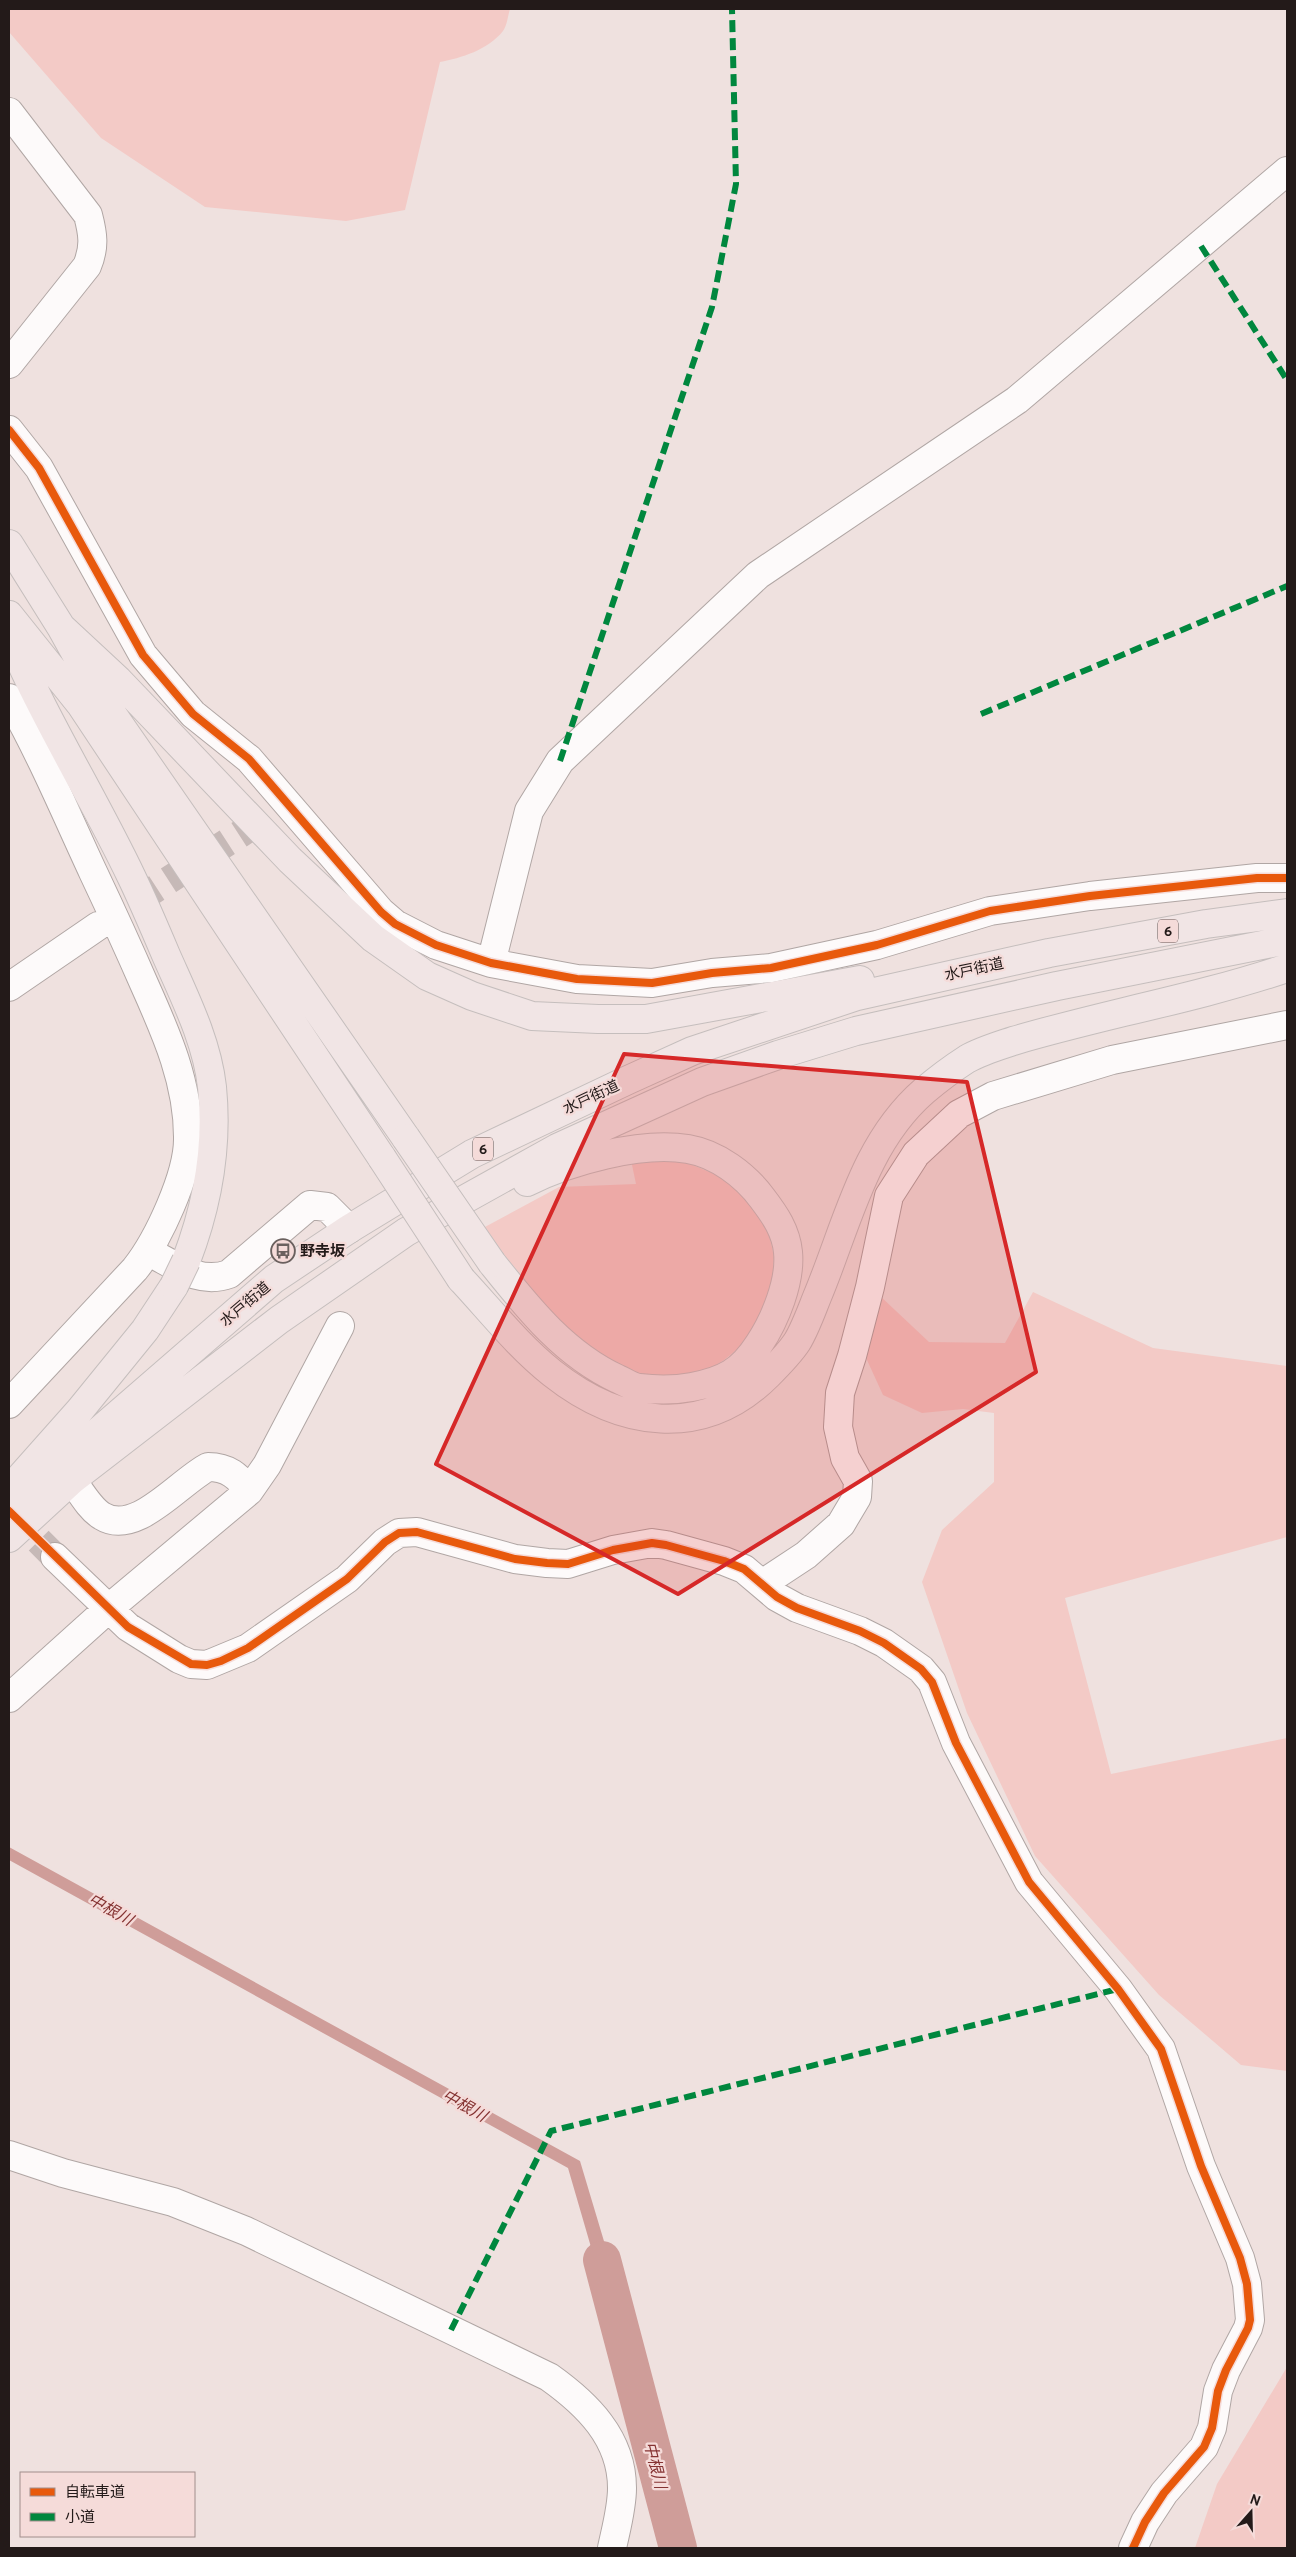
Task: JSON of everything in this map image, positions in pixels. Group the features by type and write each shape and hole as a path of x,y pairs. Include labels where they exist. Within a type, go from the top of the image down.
{"highway":[{"path":"9,544 61,627 97,692 406,1138 492,1263 535,1317 573,1351 602,1372 638,1388 680,1389 708,1384 732,1375 751,1356 764,1337 780,1299 787,1274 788,1252 782,1227 772,1210 738,1172 689,1149 660,1148 600,1156 546,1173 344,1275"},
{"path":"9,615 81,705 461,1279 551,1372 595,1401 631,1416 673,1418 707,1415 733,1402 756,1386 797,1342 827,1272 860,1182 878,1148 898,1119 923,1092 969,1058 1003,1044 1062,1026 1237,984 1287,968"},
{"path":"61,627 118,680 290,860 373,938 427,976 472,996 532,1016 646,1019 947,964 1049,953"},
{"path":"9,635 26,678 132,878 188,1003 212,1084 213,1158 205,1204 186,1261 174,1286 145,1330 80,1410 9,1490"},
{"name":"水戸街道","path":"9,1517 94,1435 274,1279 349,1229 472,1154 692,1051 857,996 1049,953 1206,924 1287,913"},
{"name":"6","path":"9,1538 72,1480 279,1320 406,1232 558,1148 702,1082 778,1055 856,1031 945,1010 1287,940"}],"street":[{"path":"9,112 88,215 93,236 93,251 88,266 9,364"},
{"path":"490,963 529,811 560,761 758,575 1017,400 1287,171"},
{"path":"9,430 39,468 143,655 193,714 249,759 282,809 381,912 395,924 436,945 490,963 577,979 652,983 712,973 771,968 877,944 990,911 1100,895 1257,878 1287,878"},
{"path":"9,698 127,945 169,1040 182,1079 188,1136 187,1158 149,1252 9,1404"},
{"path":"9,987 98,926"},
{"path":"762,1584 806,1556 841,1524 857,1497 858,1482 845,1458 838,1426 840,1393 865,1304 889,1196 916,1154 959,1114 994,1096 1112,1060 1287,1025"},
{"path":"149,1252 196,1277 221,1277 229,1274 310,1205 326,1207 349,1229"},
{"path":"9,1698 108,1609 249,1491 270,1458 340,1326"},
{"path":"72,1480 100,1515 119,1522 130,1521 143,1514 208,1467 227,1470 239,1478 249,1491"},
{"path":"55,1557 128,1627 179,1659 191,1664 207,1665 248,1648 347,1579 385,1542 399,1533 417,1532 515,1559 554,1564 568,1564 613,1550 652,1543 666,1545 744,1569 777,1596 797,1608 860,1631 884,1643 920,1669 932,1682 956,1743 1029,1882 1150,2031 1169,2068 1201,2166 1240,2258 1247,2284 1250,2320 1245,2336 1226,2370 1218,2391 1212,2428 1204,2447 1164,2493 1145,2522 1133,2548"},
{"path":"9,2155 63,2173 195,2209 549,2377 588,2408 603,2427 614,2447 621,2472 622,2488 612,2548"}],"highlighted area":[{"path":"624,1054 967,1082 1036,1372 678,1594 436,1464"}],"shaded area":[{"path":"9,9 510,9 504,29 497,38 474,52 440,62 405,210 346,221 205,207 101,138 9,32"},
{"path":"631,1160 683,1161 719,1176 730,1183 750,1203 768,1229 774,1257 772,1285 752,1337 724,1360 705,1372 662,1378 619,1369 542,1312 483,1228 559,1187 636,1184"},
{"path":"1033,1292 1153,1348 1287,1366 1287,1537 1065,1598 1111,1774 1287,1738 1287,2071 1241,2065 1159,1995 1035,1856 967,1713 922,1582 942,1530 994,1482 994,1413 963,1409 922,1413 883,1395 867,1360 863,1330 879,1295 929,1342 1005,1343"},
{"path":"1287,2367 1287,2548 1195,2548 1217,2484"}],"water":[{"path":"9,1847 580,2161 624,2308 609,2309 568,2168 9,1860"}],"waterway":[{"name":"中根川","path":"602,2260 678,2548"}],"tunnel":[{"path":"98,926 274,812"},
{"path":"9,1511 55,1557"}],"marked path":[{"path":"560,761 712,307 736,184 732,9"},
{"path":"1201,246 1287,380"},
{"path":"981,714 1287,586"},
{"path":"451,2330 551,2131 1118,1989"}],"cycle path":[{"path":"9,430 39,468 143,655 193,714 249,759 381,912 395,924 436,945 491,963 577,979 652,983 712,973 771,968 877,945 990,911 1090,896 1257,878 1287,878"},
{"path":"9,1511 128,1627 191,1664 207,1665 221,1661 248,1648 347,1579 385,1542 399,1533 417,1532 515,1559 547,1563 568,1564 613,1550 652,1543 666,1545 724,1561 744,1569 777,1597 797,1608 860,1631 884,1643 921,1669 932,1682 956,1743 1029,1882 1118,1989 1161,2049 1201,2166 1240,2258 1247,2284 1250,2320 1248,2328 1226,2370 1218,2391 1212,2428 1204,2447 1164,2493 1145,2522 1133,2548"}],"place":[{"name":"野寺坂","path":"283,1251"}]}
